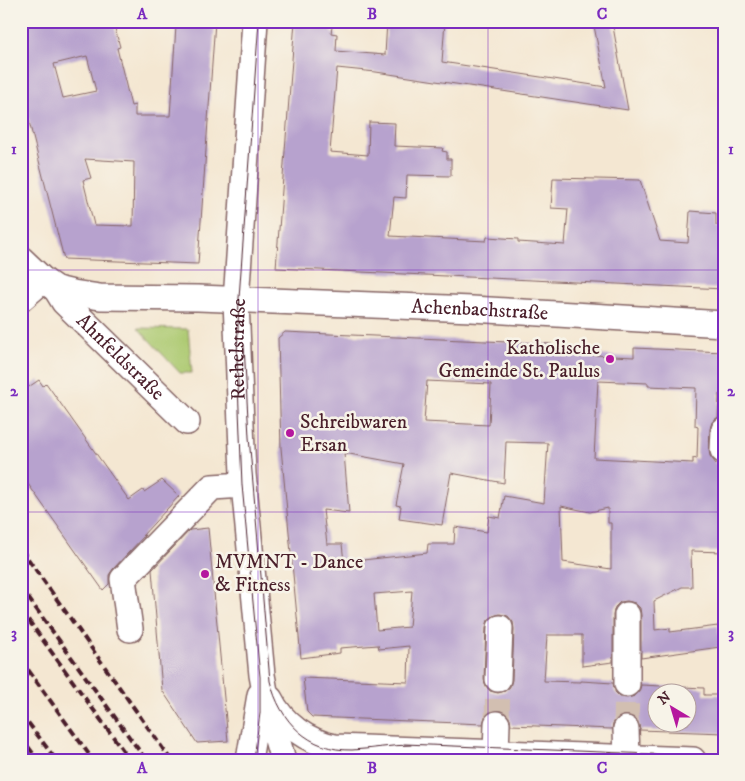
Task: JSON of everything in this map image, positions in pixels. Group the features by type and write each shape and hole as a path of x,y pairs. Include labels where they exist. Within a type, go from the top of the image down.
{"street":[{"name":"Rethelstraße","path":"255,21 236,300 244,485 262,675 270,716 283,760"},
{"name":"Ahnfeldstraße","path":"21,259 50,285 64,302 188,422"},
{"name":"Ahnfeldstraße","path":"50,285 73,294 100,297 236,300"},
{"path":"21,299 50,285"},
{"name":"Achenbachstraße","path":"236,300 482,309 724,324"},
{"path":"130,629 123,579 212,487 244,485"},
{"path":"627,615 627,684"},
{"path":"498,679 500,628"},
{"name":"Rethelstraße","path":"249,757 258,714 262,675"},
{"path":"262,675 273,706 293,727 308,737 335,747 692,760"},
{"path":"496,753 497,724"},
{"path":"626,730 627,757"},
{"path":"331,760 353,748"}],"green space":[{"path":"138,328 188,329 192,373 180,373"}],"building":[{"path":"21,21 113,21 120,47 117,48 131,106 135,105 135,116 170,116 176,26 180,26 181,21 215,21 198,264 64,259 21,90","holes":["87,56 96,91 63,98 54,64","85,159 134,162 133,226 94,225 83,180 91,178"]},
{"path":"295,21 333,21 331,33 337,34 336,51 385,55 387,21 445,21 442,62 606,87 593,21 612,21 628,110 376,72 337,68 330,152 368,155 369,122 395,123 394,146 443,148 442,151 447,152 447,159 451,159 451,176 407,175 406,198 394,197 390,236 486,241 487,237 518,239 518,242 565,245 568,209 551,208 553,178 640,180 660,241 688,243 690,211 716,213 716,225 721,226 720,238 724,238 724,289 276,268"},
{"path":"285,332 552,344 552,353 634,357 634,348 724,352 724,394 719,394 718,417 712,422 710,429 709,449 710,456 716,464 724,465 724,552 691,551 692,587 682,587 654,601 655,630 670,628 670,632 718,626 720,647 641,658 640,608 635,603 627,601 620,602 615,607 613,615 613,662 582,666 582,635 547,635 544,681 613,683 615,692 620,697 627,698 635,696 639,692 641,685 648,685 648,730 640,730 638,721 632,716 626,715 618,717 613,723 612,729 511,725 510,718 505,712 497,710 491,711 485,716 483,724 312,717 307,712 303,678 408,682 409,646 379,649 378,645 340,648 340,653 301,658 281,448 278,338","holes":["427,381 491,384 489,425 424,422","598,381 648,383 648,386 696,388 695,426 698,427 697,459 693,458 693,463 594,458","506,442 548,443 544,503 504,496 500,518 489,516 487,532 455,527 454,544 428,544 427,553 344,562 342,544 327,544 323,510 349,513 344,453 404,464 396,505 401,506 399,519 442,525 451,473 504,483","561,506 590,512 608,508 608,523 611,523 611,569 563,562","412,591 409,627 377,630 374,594","500,614 508,616 513,622 514,629 512,680 510,687 498,693 490,691 485,685 484,678 486,627 488,620"]},
{"path":"39,380 43,386 46,383 129,500 162,480 179,496 113,569 109,575 109,584 103,590 21,474 21,392"},
{"path":"208,528 228,741 197,743 162,690 152,570 190,530"},
{"path":"698,688 704,688 704,695 723,695 724,733 698,732"}],"tunnel":[{"path":"497,724 498,679"},
{"path":"626,729 627,684"}],"tram line":[{"path":"254,760 260,713 260,677 242,485 237,359 239,298 259,21"},
{"path":"244,345 249,437 270,681 275,696 289,721 299,731 322,745 352,750 411,745"},
{"path":"404,744 724,757"}],"railway":[{"path":"21,549 171,760"},
{"path":"21,588 146,760"},
{"path":"21,610 130,760"},
{"path":"21,660 93,760"},
{"path":"21,713 56,760"},
{"path":"21,737 38,760"}],"place":[{"name":"Katholische Gemeinde St. Paulus","path":"610,359"},
{"name":"Schreibwaren Ersan","path":"290,433"},
{"name":"MVMNT - Dance & Fitness","path":"205,574"}]}
